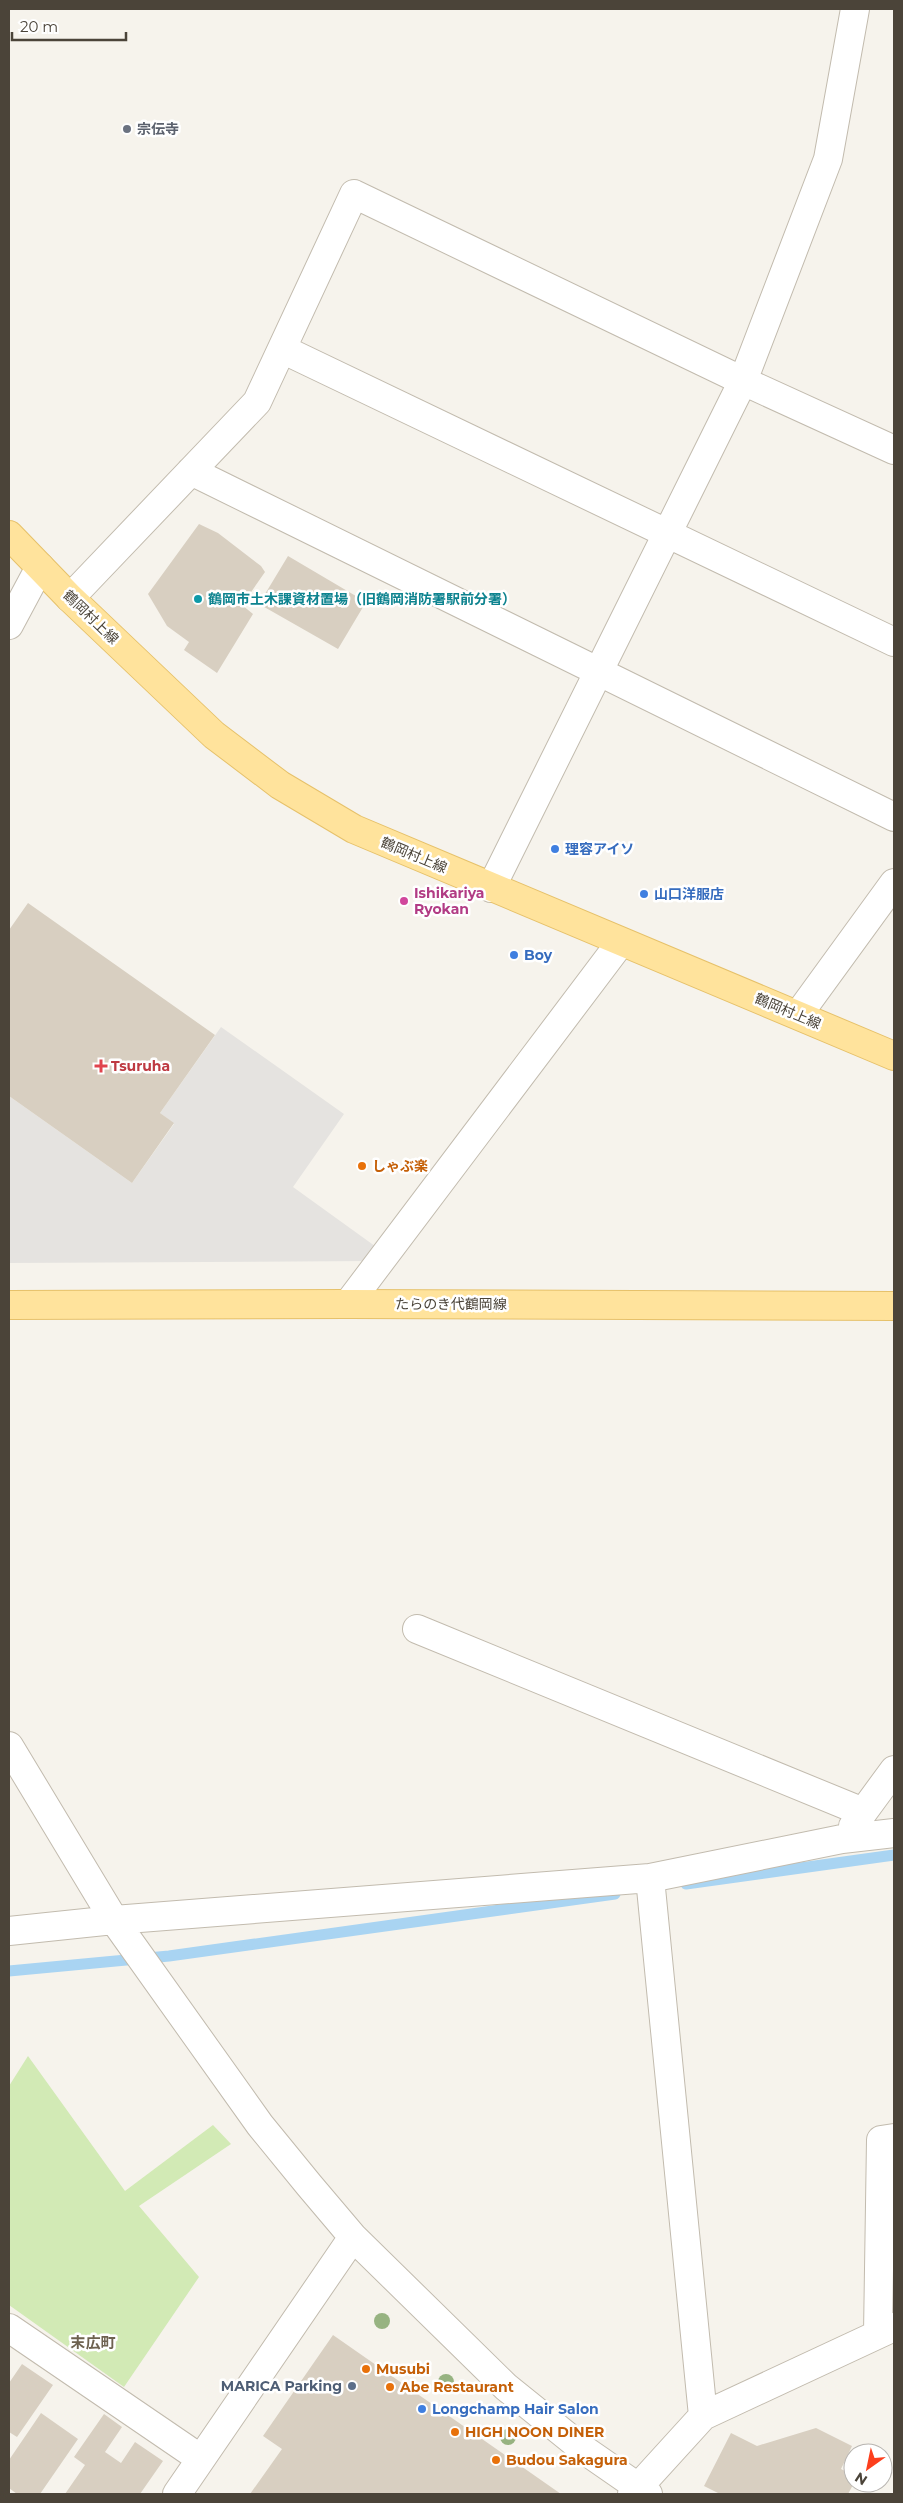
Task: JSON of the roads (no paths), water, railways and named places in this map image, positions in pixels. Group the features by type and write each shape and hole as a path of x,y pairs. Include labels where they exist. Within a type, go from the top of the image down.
{"main road":[{"name":"鶴岡村上線","path":"9,535 70,598 214,735 280,785 354,829 491,888 798,1014 894,1056"},
{"name":"たらのき代鶴岡線","path":"9,1305 894,1306"}],"street":[{"path":"491,888 743,381 828,159 855,9"},
{"path":"70,598 257,402 354,194 743,381 894,450"},
{"path":"282,349 894,642"},
{"path":"191,471 894,817"},
{"path":"9,626 40,567"},
{"path":"798,1014 894,883"},
{"path":"348,1304 621,942"},
{"path":"417,1629 864,1812"},
{"path":"9,1746 114,1920 260,2125 353,2236 506,2387 639,2492 703,2416 886,2330 881,2140 894,2138"},
{"path":"842,1839 894,1770"},
{"path":"9,1931 114,1920 650,1878 842,1839 894,1833"},
{"path":"650,1878 703,2416"},
{"path":"177,2494 353,2236"},
{"path":"9,2328 201,2460"}],"waterway":[{"path":"686,1884 894,1855"},
{"path":"9,1971 169,1956 615,1894"}],"place":[{"name":"宗伝寺","path":"127,129"},
{"name":"鶴岡市土木課資材置場（旧鶴岡消防署駅前分署）","path":"198,599"},
{"name":"理容アイソ","path":"555,849"},
{"name":"山口洋服店","path":"644,894"},
{"name":"Ishikariya Ryokan","path":"404,901"},
{"name":"Boy","path":"514,955"},
{"name":"Tsuruha","path":"101,1066"},
{"name":"しゃぶ楽","path":"362,1166"},
{"name":"Musubi","path":"366,2369"},
{"name":"MARICA Parking","path":"352,2386"},
{"name":"Abe Restaurant","path":"390,2387"},
{"name":"Longchamp Hair Salon","path":"422,2409"},
{"name":"HIGH NOON DINER","path":"455,2432"},
{"name":"Budou Sakagura","path":"496,2460"}],"district":[{"name":"末広町","path":"93,2343"}]}
